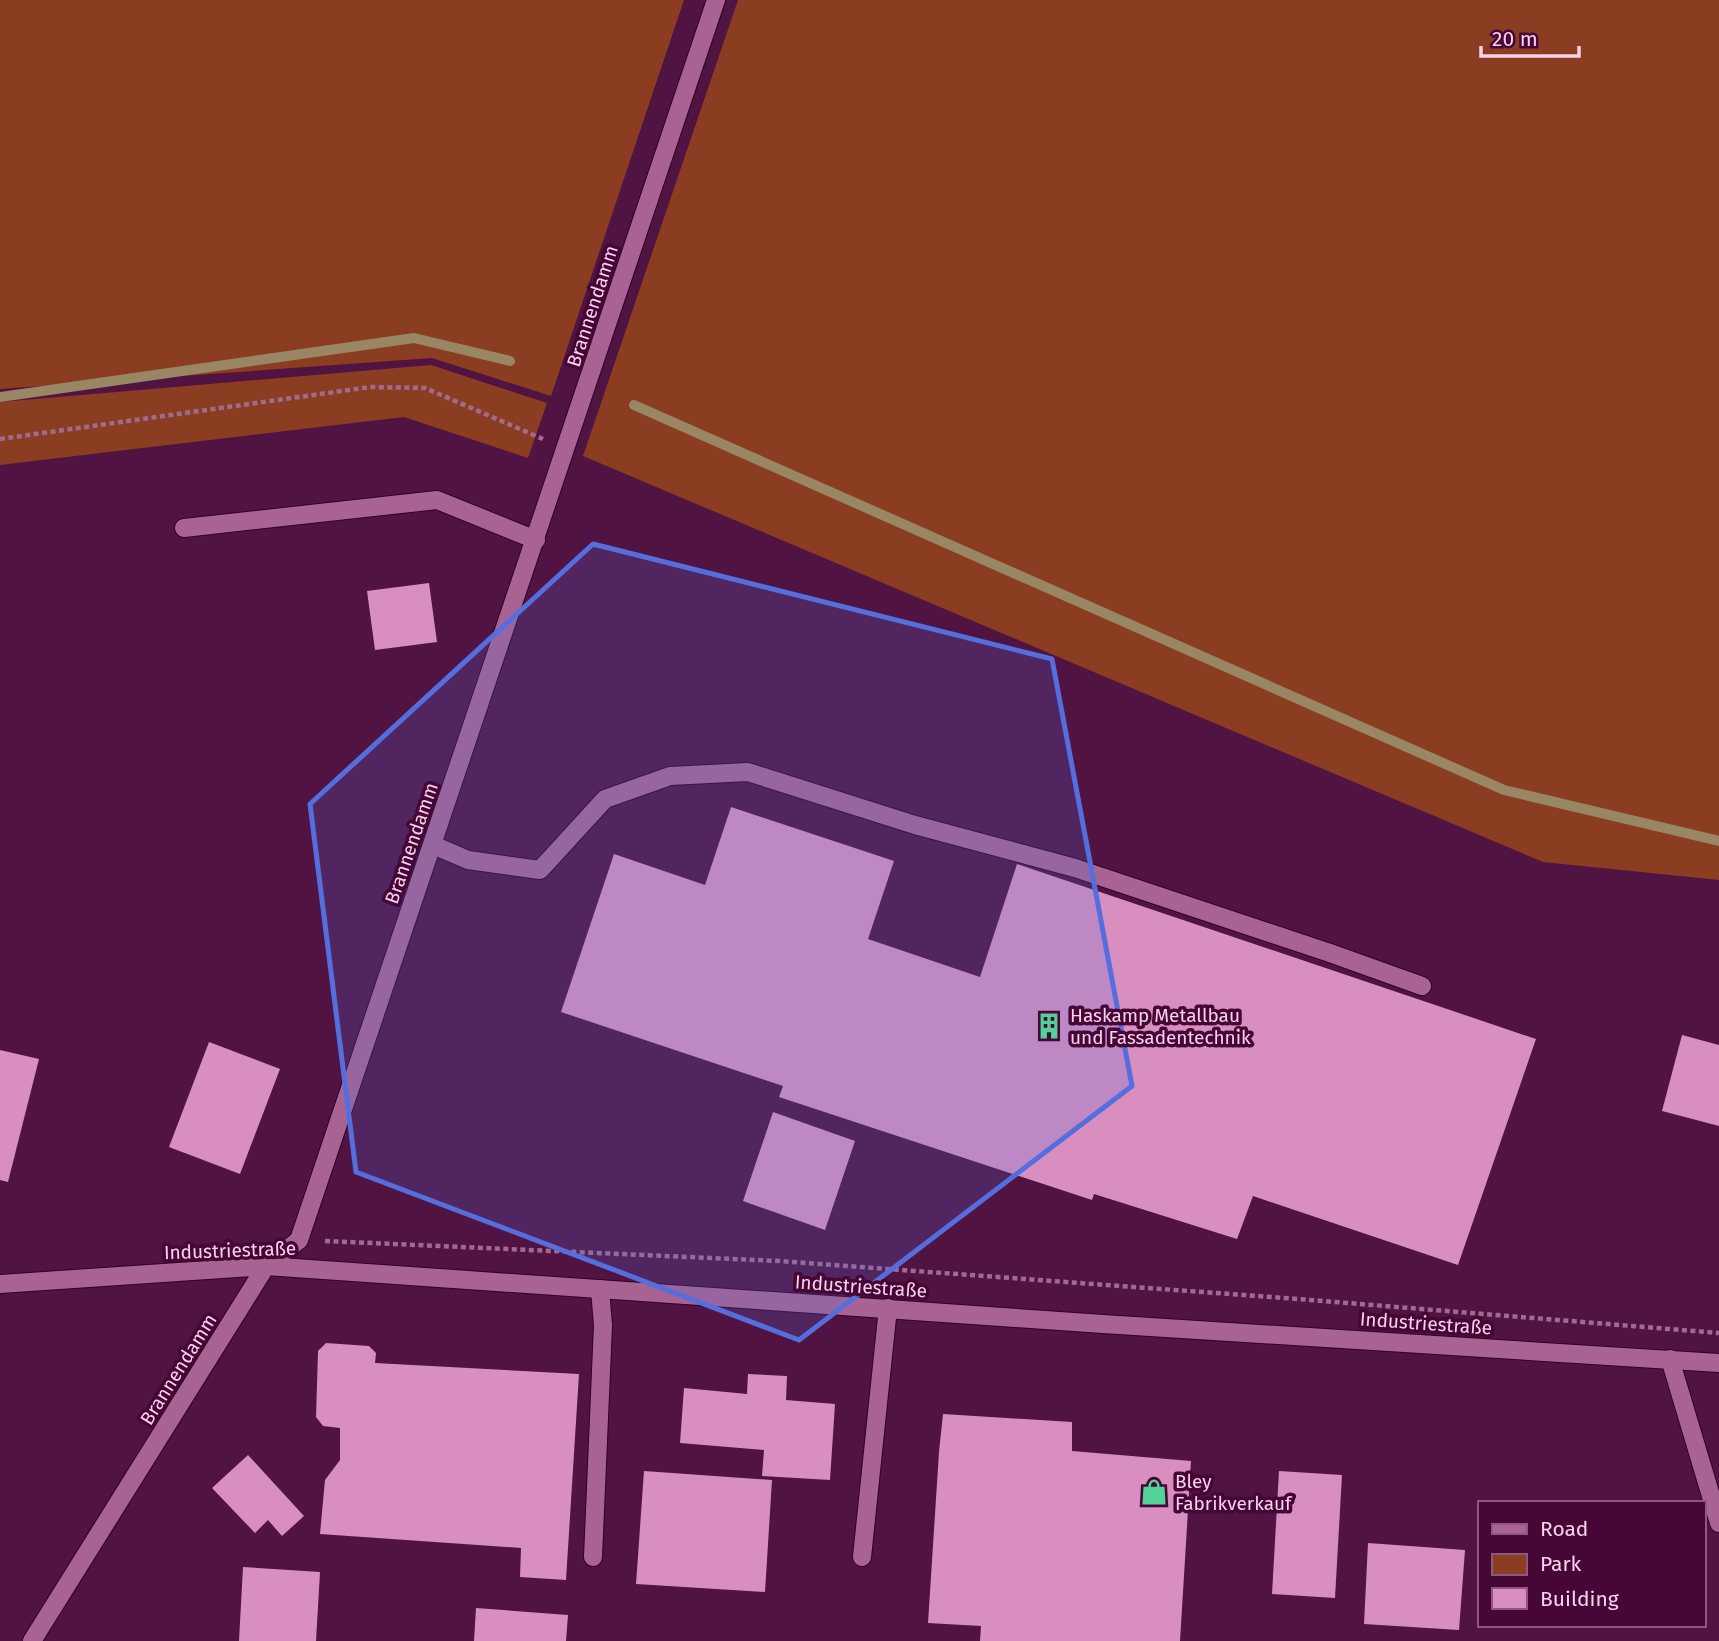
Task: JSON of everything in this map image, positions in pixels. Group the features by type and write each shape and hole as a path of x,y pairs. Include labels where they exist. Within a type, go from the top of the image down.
{"street":[{"name":"Brannendamm","path":"32,1641 267,1266 299,1240 716,0"},
{"path":"184,528 437,500 536,540"},
{"path":"433,845 468,860 540,870 605,799 670,776 748,772 915,825 1075,868 1422,986"},
{"name":"Industriestraße","path":"0,1284 267,1266 1130,1326 1719,1363"},
{"path":"593,1557 603,1325 600,1289"},
{"path":"862,1557 887,1308"},
{"path":"1670,1359 1719,1523"}],"path":[{"path":"0,439 370,387 425,388 566,449"},
{"path":"299,1240 779,1261 1719,1333"}],"highlighted area":[{"path":"593,544 1052,659 1132,1086 799,1340 356,1172 310,804"}],"green space":[{"path":"0,0 684,0 551,396 432,358 0,389"},
{"path":"738,0 1719,0 1719,880 1543,862 583,456"},
{"path":"431,365 547,403 528,458 404,417 0,465 0,402"}],"building":[{"path":"429,583 437,642 375,650 367,591"},
{"name":"Haskamp Metallbau und Fassadentechnik","path":"731,807 894,861 868,939 980,977 1017,864 1536,1039 1458,1265 1253,1196 1237,1239 1094,1194 1092,1200 779,1097 783,1086 561,1012 614,854 705,885"},
{"path":"1682,1035 1719,1045 1719,1126 1662,1111"},
{"path":"209,1042 280,1069 240,1174 169,1147"},
{"path":"0,1050 39,1059 8,1182 0,1180"},
{"path":"773,1112 855,1141 825,1230 743,1201"},
{"path":"326,1343 369,1346 376,1353 375,1363 579,1374 566,1580 520,1577 521,1548 320,1534 325,1480 340,1460 340,1428 323,1426 316,1417 318,1351"},
{"path":"748,1374 787,1376 786,1400 835,1404 830,1480 762,1476 764,1450 680,1443 684,1388 747,1394"},
{"path":"943,1414 1072,1422 1072,1451 1191,1461 1180,1641 980,1641 981,1626 928,1623"},
{"path":"248,1455 304,1516 282,1536 268,1520 255,1533 212,1488"},
{"path":"644,1471 772,1480 765,1592 636,1584"},
{"path":"1279,1471 1342,1475 1335,1598 1272,1594"},
{"path":"1368,1543 1465,1550 1459,1630 1364,1624"},
{"path":"243,1567 320,1572 316,1641 239,1641"},
{"path":"476,1608 568,1615 566,1641 474,1641"}],"waterway":[{"path":"0,397 414,338 510,361"},
{"path":"634,405 1504,790 1719,841"}],"place":[{"name":"Haskamp Metallbau und Fassadentechnik","path":"1049,1026"},
{"name":"Bley Fabrikverkauf","path":"1154,1492"}]}
